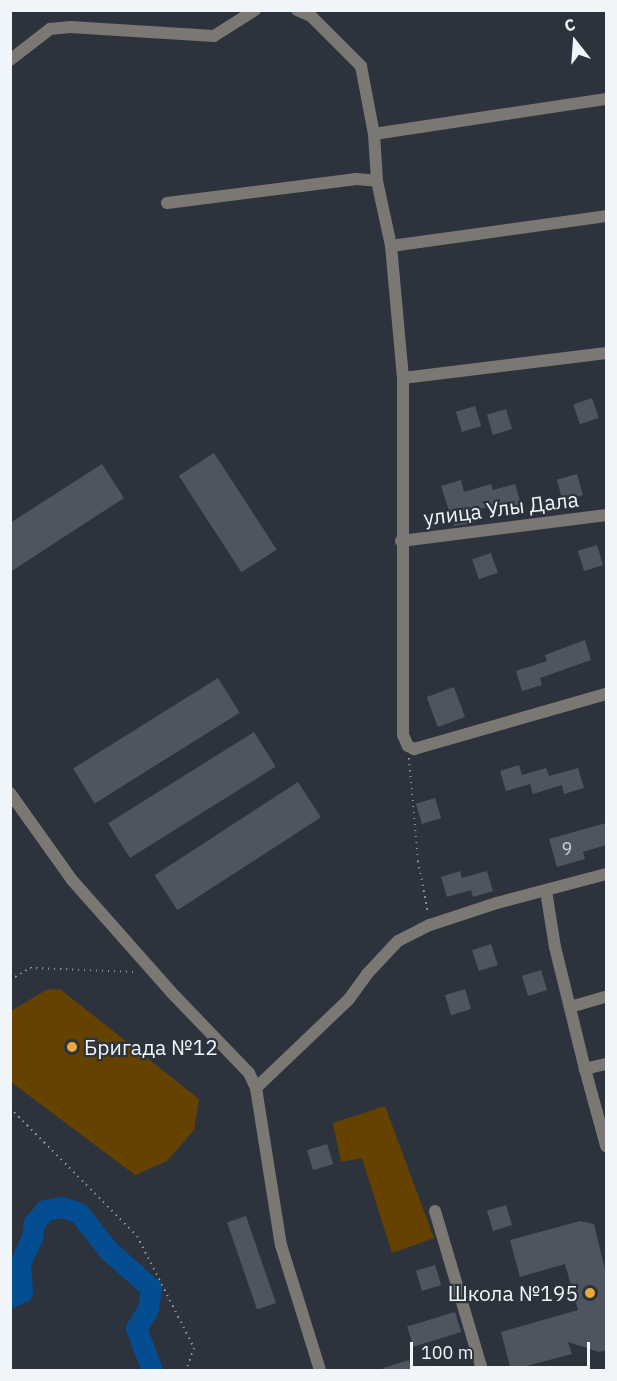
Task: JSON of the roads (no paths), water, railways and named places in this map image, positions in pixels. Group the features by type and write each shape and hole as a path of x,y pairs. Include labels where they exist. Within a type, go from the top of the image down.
{"street":[{"path":"10,60 50,29 70,27 214,36 255,10"},
{"path":"297,10 311,16 361,66 374,134 377,181 391,246 403,378 401,541 403,735 414,747 606,694"},
{"path":"374,134 606,99"},
{"path":"167,203 356,179 377,181"},
{"path":"391,246 606,216"},
{"path":"403,378 606,352"},
{"name":"улица Улы Дала","path":"401,541 606,515"},
{"path":"10,793 72,880 249,1073 256,1088 281,1245 320,1371"},
{"path":"256,1088 349,999 367,974 398,940 430,925 606,874"},
{"path":"546,891 555,947 606,1146"},
{"path":"570,1007 606,997"},
{"path":"585,1069 606,1064"},
{"path":"435,1211 482,1371"}],"waterway":[{"path":"10,1297 22,1292 20,1263 32,1237 34,1223 45,1210 62,1207 79,1213 109,1251 151,1288 148,1309 136,1328 152,1370"}],"place":[{"name":"Бригада №12","path":"72,1047"},
{"name":"Школа №195","path":"590,1293"}]}
